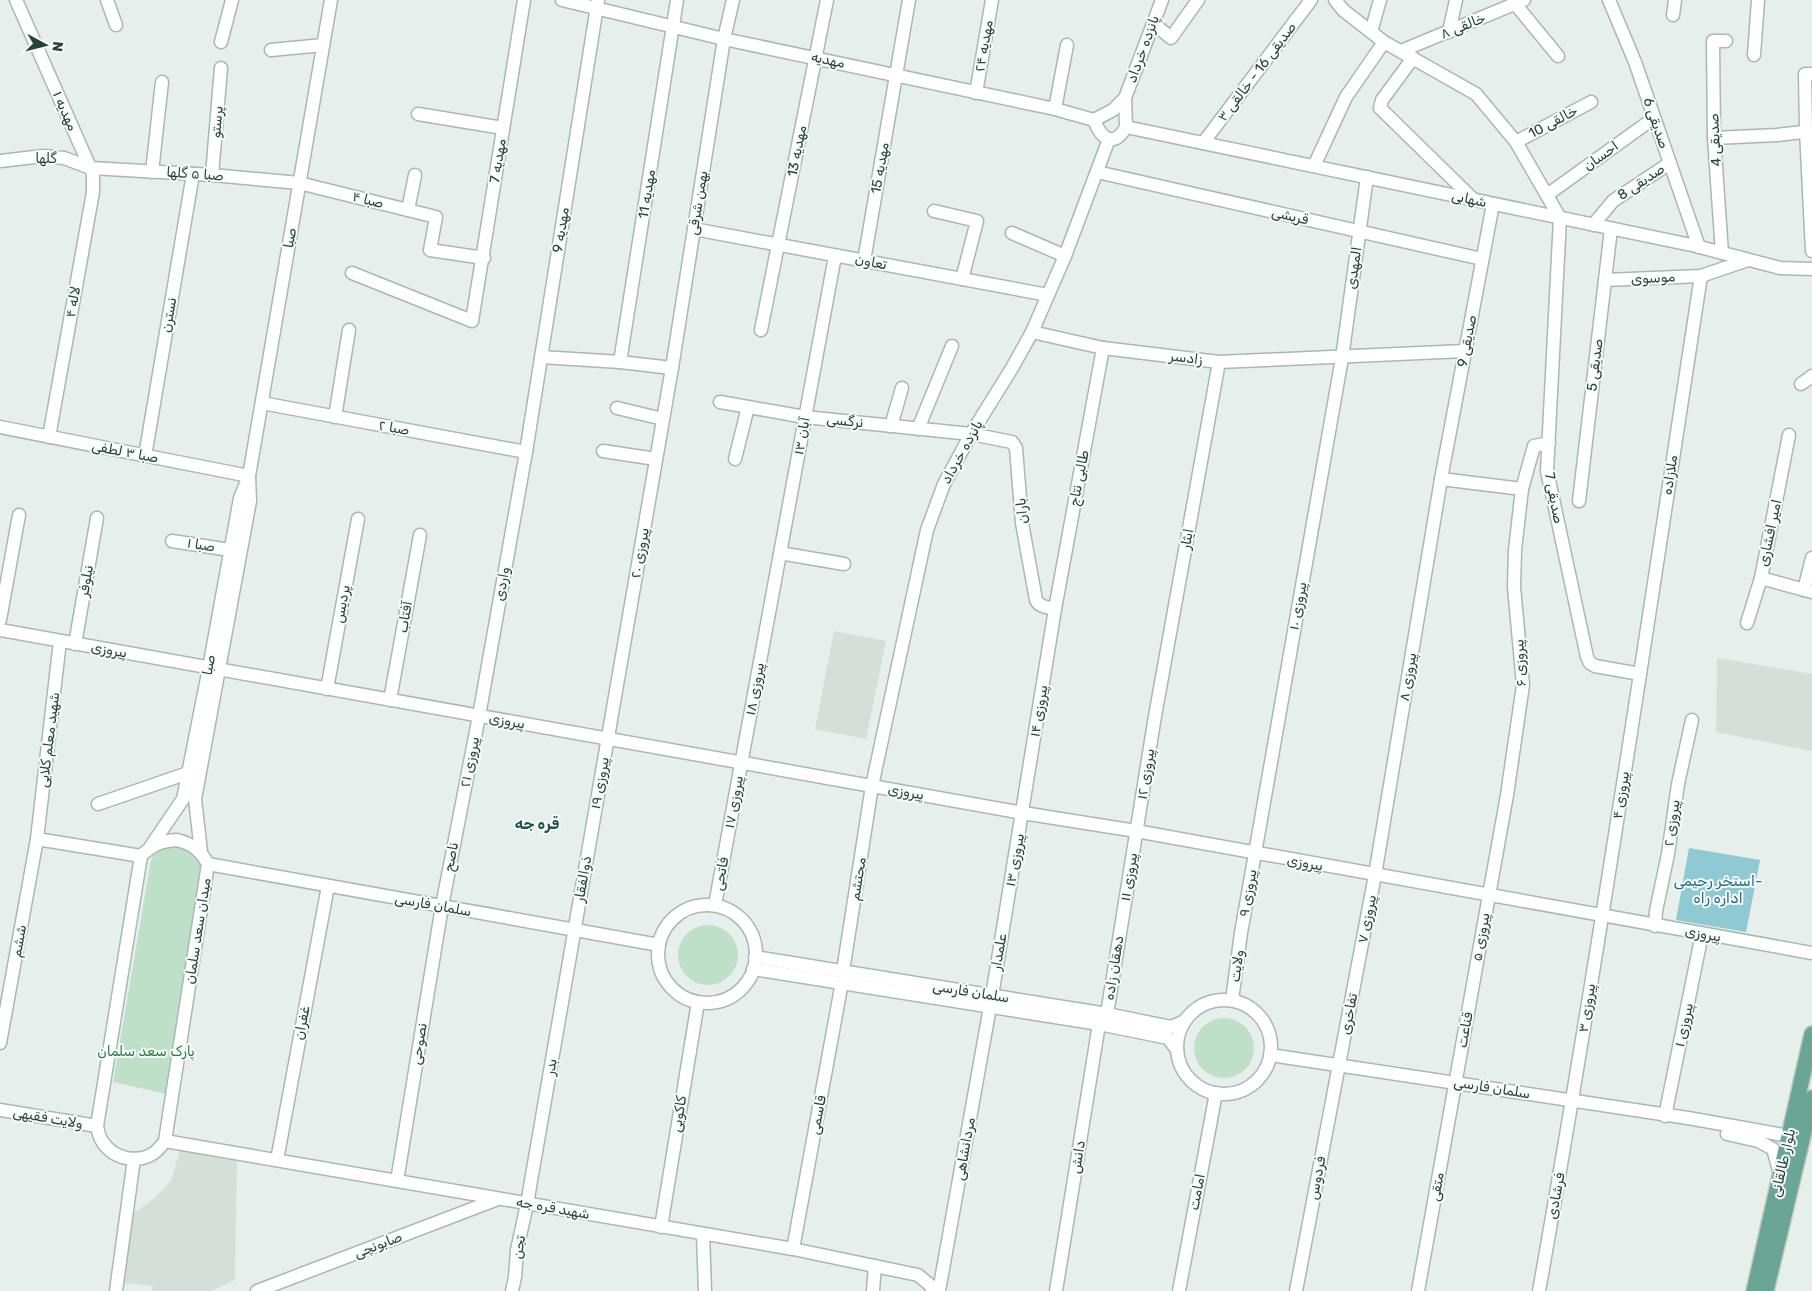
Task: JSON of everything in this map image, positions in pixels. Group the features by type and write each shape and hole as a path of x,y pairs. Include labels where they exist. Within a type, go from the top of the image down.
{"main road":[{"name":"بلوار طالقانی","path":"1754,1291 1780,1175 1801,1143 1812,1034"},
{"name":"بلوار طالقانی","path":"1766,1291 1812,1098"}],"street":[{"name":"مهدیه ۱","path":"16,0 91,168"},
{"path":"107,0 116,26"},
{"path":"221,42 232,0"},
{"name":"صبا","path":"201,852 195,799 215,669 230,550 240,498 249,476 331,0"},
{"name":"مهدیه 7","path":"352,273 472,321 484,258 524,0"},
{"name":"مهدیه","path":"562,0 598,4 724,39 1054,109 1094,120"},
{"name":"مهدیه 11","path":"620,362 677,0"},
{"name":"بهمن شرقی","path":"672,368 724,39 733,0"},
{"name":"مهدیه 13","path":"761,330 827,0"},
{"name":"مهدیه 15","path":"864,261 909,0"},
{"name":"مهدیه ۲۴","path":"976,93 992,0"},
{"name":"پانزده خرداد","path":"1126,127 1125,98 1162,0"},
{"path":"1153,23 1171,38 1198,0"},
{"name":"صدیقی 16 - خالقی ۳","path":"1203,143 1311,0"},
{"path":"1335,0 1343,10 1384,42 1476,94 1516,142 1560,218"},
{"path":"1371,32 1380,0"},
{"path":"1449,32 1456,0"},
{"name":"صدیقی 6","path":"1609,0 1634,62 1699,247"},
{"path":"1673,15 1675,0"},
{"path":"1754,55 1758,0"},
{"path":"1520,2 1558,56"},
{"name":"خالقی ۸","path":"1400,50 1520,2"},
{"name":"مهدیه 9","path":"526,452 598,4"},
{"name":"صدیقی 4","path":"1722,253 1714,138 1712,41 1726,41"},
{"path":"1314,166 1346,97 1384,42"},
{"path":"271,50 323,45"},
{"path":"1054,109 1067,45"},
{"path":"1413,58 1382,100 1380,108 1474,200"},
{"name":"پرستو","path":"212,175 221,68"},
{"path":"1812,74 1806,74 1812,251"},
{"path":"152,172 162,82"},
{"name":"پانزده خرداد","path":"1094,120 1109,112 1125,98"},
{"name":"خالقی 10","path":"1516,142 1591,102"},
{"path":"418,114 503,128"},
{"name":"احسان","path":"1547,195 1654,118"},
{"path":"1094,120 1103,136 1109,139 1117,138 1126,127"},
{"name":"شهابی","path":"1126,127 1699,247 1780,268 1812,269"},
{"path":"1714,138 1777,135 1809,131"},
{"name":"پانزده خرداد","path":"872,786 927,530 944,484 971,434 1032,332 1065,256 1109,139"},
{"name":"گلها","path":"0,161 43,156 64,158 91,168"},
{"name":"صدیقی 8","path":"1593,225 1613,201 1670,163"},
{"name":"صبا ۵ گلها","path":"91,168 212,175 299,183"},
{"name":"لاله ۴","path":"49,437 93,192 91,168"},
{"name":"قریشی","path":"1097,172 1482,259"},
{"name":"نسترن","path":"145,456 193,174"},
{"path":"408,210 415,176"},
{"name":"المهدی","path":"1342,358 1368,177"},
{"name":"صبا ۴","path":"299,183 436,217 430,250 484,258"},
{"name":"صدیقی 9","path":"1441,479 1493,204"},
{"path":"934,211 977,221 962,279"},
{"name":"صدیقی 7","path":"1560,218 1547,471 1587,657 1590,663 1595,666 1640,674"},
{"name":"تعاون","path":"694,229 1048,295"},
{"name":"صدیقی 5","path":"1579,500 1611,229"},
{"path":"1012,233 1065,256"},
{"name":"۱۳ آبان","path":"768,616 835,256"},
{"name":"موسوی","path":"1605,280 1700,276 1748,260"},
{"name":"ملازاده","path":"1640,674 1700,276"},
{"path":"334,417 349,330"},
{"name":"زادسر","path":"1032,332 1104,348 1219,362 1465,351"},
{"path":"918,429 952,346"},
{"name":"طالبی نتاج","path":"1055,609 1104,348"},
{"path":"541,357 620,362 672,368"},
{"name":"پیروزی ١٠","path":"1255,854 1342,358"},
{"name":"ایثار","path":"1155,716 1219,362"},
{"name":"پیروزی ٢٠","path":"608,738 672,368"},
{"path":"1801,384 1812,376"},
{"path":"891,426 902,388"},
{"name":"نرگسی","path":"720,402 805,417 971,434"},
{"name":"صبا ۲","path":"262,403 526,452"},
{"path":"735,459 748,407"},
{"path":"617,408 663,419"},
{"name":"صبا ۳ لطفی","path":"0,427 249,476"},
{"name":"باران","path":"971,434 1012,442 1016,448 1022,523 1036,600 1041,606 1055,609"},
{"name":"امیر افشاری","path":"1789,436 1761,578 1808,591"},
{"name":"پیروزی ۶","path":"1489,896 1507,795 1523,685 1514,587 1515,550 1522,489 1534,446 1549,443"},
{"name":"واردی","path":"479,716 526,452"},
{"path":"603,452 656,458"},
{"name":"صبا","path":"151,846 183,799 215,669 250,501 249,476"},
{"path":"1441,479 1522,489"},
{"name":"پیروزی ٨","path":"1375,875 1441,479"},
{"path":"0,620 20,515"},
{"name":"نیلوفر","path":"75,644 97,518"},
{"name":"پردیس","path":"327,688 358,519"},
{"name":"آفتاب","path":"390,700 420,535"},
{"name":"صبا ۱","path":"172,541 230,550"},
{"path":"780,552 844,564"},
{"path":"1808,591 1812,558"},
{"path":"1747,623 1761,578"},
{"name":"پیروزی ۱۴","path":"1023,813 1055,609"},
{"name":"پیروزی ١٨","path":"742,762 768,616"},
{"name":"پیروزی","path":"0,630 1812,953"},
{"name":"شهید معلم کلایی","path":"37,839 60,641"},
{"name":"پیروزی ۴","path":"1603,916 1640,674"},
{"name":"پیروزی ٢١","path":"461,808 479,716"},
{"name":"پیروزی ١٢","path":"1136,831 1155,716"},
{"name":"پیروزی ٢","path":"1655,926 1675,801 1692,720"},
{"name":"پیروزی ١٩","path":"592,828 608,738"},
{"name":"پیروزی ١٧","path":"727,842 742,762"},
{"path":"98,804 188,773"},
{"name":"محتشم","path":"842,976 872,786"},
{"name":"ناصح","path":"442,906 461,808"},
{"name":"پیروزی ١٣","path":"1007,908 1023,813"},
{"name":"ذوالفقار","path":"575,930 592,828"},
{"name":"پیروزی ١١","path":"1122,923 1136,831"},
{"path":"37,839 141,856"},
{"name":"ششم","path":"0,1043 37,839"},
{"path":"165,1141 155,1152 141,1159 126,1159 112,1152 102,1141 97,1126 141,856 151,846 163,841 177,840 190,844 201,852"},
{"name":"فاتحی","path":"715,906 727,842"},
{"name":"میدان سعد سلمان","path":"165,1141 208,864 201,852"},
{"name":"پیروزی ٩","path":"1242,933 1255,854"},
{"name":"سلمان فارسی","path":"208,864 658,945"},
{"name":"پیروزی ٧","path":"1358,962 1375,875"},
{"name":"غفران","path":"277,1160 328,886"},
{"name":"پیروزی ۵","path":"1474,978 1489,896"},
{"path":"702,905 715,906 733,913 746,926 752,937 754,963 744,985 734,994 723,1000 698,1002 686,998 675,991 667,982 658,958 658,945 662,933 669,922 679,914 690,908 702,905"},
{"name":"نصوحی","path":"397,1181 442,906"},
{"name":"علمدار","path":"991,1001 1007,908"},
{"name":"پیروزی ٣","path":"1573,1101 1603,916"},
{"name":"دهقان زاده","path":"1103,1019 1122,923"},
{"name":"بدر","path":"527,1204 575,930"},
{"name":"ولایت","path":"1232,1000 1242,933"},
{"name":"پیروزی ١","path":"1665,1116 1702,934"},
{"name":"تفاخری","path":"1339,1065 1358,962"},
{"name":"سلمان فارسی","path":"754,963 1103,1019 1171,1027 1185,1021"},
{"name":"قاسمی","path":"794,1249 842,976"},
{"name":"قناعت","path":"1455,1083 1474,978"},
{"path":"1232,1000 1244,1004 1263,1020 1271,1043 1270,1055 1263,1072 1251,1085 1240,1091 1216,1093 1204,1089 1194,1082 1183,1068 1177,1050 1178,1038 1185,1021 1197,1008 1208,1002 1232,1000"},
{"name":"مردانشاهی","path":"939,1291 991,1001"},
{"name":"کاکویی","path":"661,1227 698,1002"},
{"name":"سلمان فارسی","path":"1103,1019 1168,1038 1177,1050"},
{"name":"دانش","path":"1056,1291 1103,1019"},
{"name":"سلمان فارسی","path":"1270,1055 1688,1118 1801,1143"},
{"name":"فردوس","path":"1296,1291 1339,1065"},
{"name":"متقی","path":"1418,1291 1455,1083"},
{"name":"امامت","path":"1179,1291 1216,1093"},
{"name":"فرشادی","path":"1540,1291 1573,1101"},
{"name":"ولایت فقیهی","path":"0,1110 97,1126"},
{"name":"سلمان فارسی","path":"1714,1124 1723,1133 1758,1141 1773,1149 1780,1175"},
{"name":"شهید قره جه","path":"165,1141 794,1249 918,1275 930,1285 933,1291"},
{"path":"116,1291 134,1159"},
{"name":"صابونچی","path":"257,1291 287,1286 498,1199"},
{"name":"تجن","path":"512,1291 517,1250 527,1204"},
{"path":"703,1234 705,1291"},
{"path":"872,1291 875,1266"}],"shaded area":[{"path":"834,631 886,641 866,739 815,729"},
{"path":"1717,658 1812,674 1812,751 1716,732"},
{"path":"180,1151 237,1161 235,1280 211,1291 152,1291 153,1286 123,1283 132,1214 155,1198 171,1181"}],"green space":[{"name":"پارک سعد سلمان","path":"164,845 187,849 202,866 167,1094 113,1082 151,860 155,852"},
{"path":"708,925 725,930 733,938 738,955 733,972 725,980 708,985 691,980 683,972 678,955 683,938 691,930"},
{"path":"1224,1018 1241,1023 1249,1031 1254,1048 1249,1065 1241,1073 1224,1078 1207,1073 1199,1065 1194,1048 1199,1031 1207,1023"}],"water":[{"name":"استخر رحیمی- اداره راه","path":"1689,848 1760,860 1746,932 1676,920"}],"district":[{"name":"قره جه","path":"537,824"}]}
